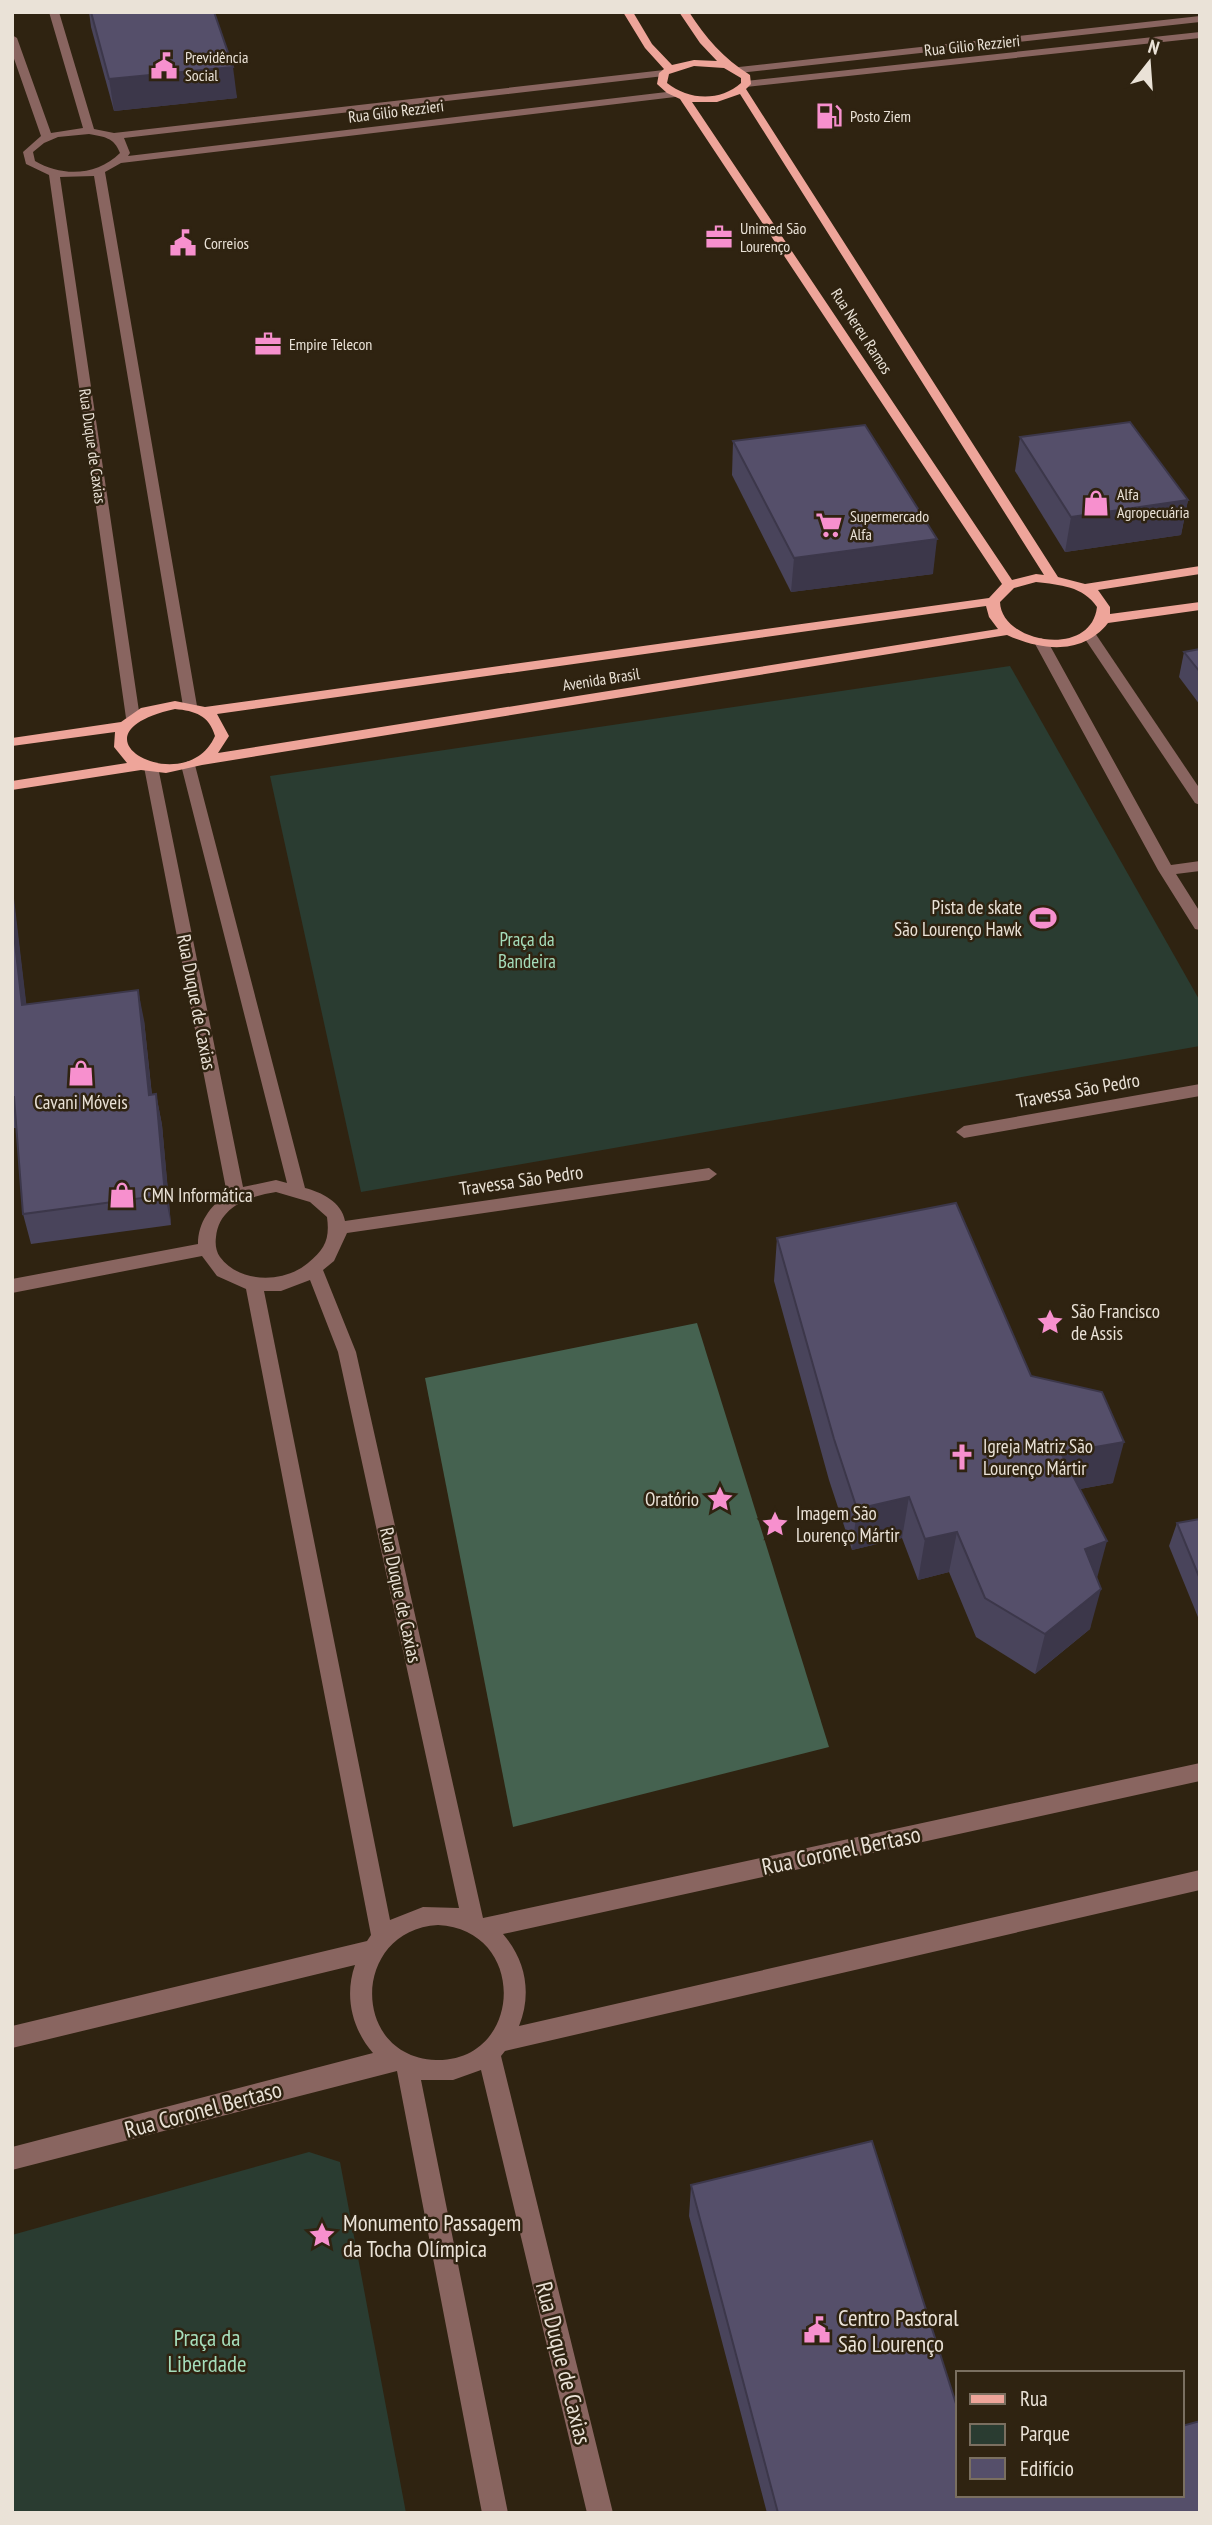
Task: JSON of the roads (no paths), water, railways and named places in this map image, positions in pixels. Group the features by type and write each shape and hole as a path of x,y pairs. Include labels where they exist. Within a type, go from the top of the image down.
{"main road":[{"path":"628,12 667,71 696,62 727,65 739,70"},
{"path":"684,12 703,41 727,65"},
{"name":"Rua Nereu Ramos","path":"739,70 746,77 744,87 1052,578"},
{"name":"Rua Nereu Ramos","path":"667,71 662,84 680,96 1009,585"},
{"path":"680,96 717,99 744,87"},
{"path":"1084,587 1200,570"},
{"path":"1052,578 1084,587 1097,597 1105,608 1105,619 1100,629 1090,636 1067,642 1041,642 1009,631 998,622 992,611 993,601 1009,585 1021,580 1052,578"},
{"name":"Avenida Brasil","path":"206,711 993,601"},
{"path":"1105,619 1200,606"},
{"name":"Avenida Brasil","path":"193,763 1009,631"},
{"path":"12,742 128,722 160,707 190,706 206,711 215,718 222,736 219,745 211,754 176,768 146,766 12,786"},
{"path":"128,722 119,735 118,744 131,760 146,766"}],"street":[{"path":"54,12 89,131"},
{"name":"Rua Gilio Rezzieri","path":"739,70 982,41 1200,19"},
{"name":"Rua Gilio Rezzieri","path":"744,87 1200,35"},
{"path":"12,38 47,137 32,147 12,149"},
{"name":"Rua Gilio Rezzieri","path":"47,137 89,131 114,136 667,71"},
{"name":"Rua Gilio Rezzieri","path":"120,160 680,96"},
{"path":"32,147 28,157 29,167 69,175 99,171 120,160 125,147 114,136"},
{"path":"99,171 190,706"},
{"name":"Rua Duque de Caxias","path":"54,173 128,722"},
{"path":"1090,636 1200,800"},
{"path":"1041,642 1166,870 1200,925"},
{"path":"193,763 297,1188"},
{"name":"Rua Duque de Caxias","path":"146,766 236,1196"},
{"path":"1166,870 1200,866"},
{"name":"Travessa São Pedro","path":"964,1132 1200,1090"},
{"name":"Travessa São Pedro","path":"339,1228 709,1174"},
{"path":"276,1186 297,1188 324,1201 332,1210 339,1228 337,1243 329,1258 314,1271 296,1280 275,1284 254,1284 237,1280 213,1262 207,1249 206,1235 211,1220 222,1207 236,1196 255,1189 276,1186"},
{"path":"12,1286 207,1249"},
{"name":"Rua Duque de Caxias","path":"314,1271 347,1352 478,1925"},
{"path":"254,1284 378,1945"},
{"name":"Rua Coronel Bertaso","path":"478,1925 1200,1772"},
{"path":"493,2046 1200,1880"},
{"path":"450,1917 478,1925 500,1942 512,1960 518,1981 517,2003 511,2023 493,2046 469,2062 448,2068 427,2069 400,2061 378,2045 365,2028 359,2008 358,1988 363,1968 378,1945 402,1926 426,1918 450,1917"},
{"path":"12,2037 378,1945"},
{"name":"Rua Duque de Caxias","path":"493,2046 600,2513"},
{"path":"400,2061 495,2513"},
{"name":"Rua Coronel Bertaso","path":"12,2159 400,2061"}],"place":[{"name":"Previdência Social","path":"164,66"},
{"name":"Posto Ziem","path":"829,116"},
{"name":"Unimed São Lourenço","path":"719,237"},
{"name":"Correios","path":"183,243"},
{"name":"Empire Telecon","path":"268,344"},
{"name":"Alfa Agropecuária","path":"1096,503"},
{"name":"Supermercado Alfa","path":"829,525"},
{"name":"Pista de skate São Lourenço Hawk","path":"1043,918"},
{"name":"Cavani Móveis","path":"81,1073"},
{"name":"CMN Informática","path":"122,1195"},
{"name":"São Francisco de Assis","path":"1050,1322"},
{"name":"Igreja Matriz São Lourenço Mártir","path":"962,1457"},
{"name":"Oratório","path":"720,1499"},
{"name":"Imagem São Lourenço Mártir","path":"775,1524"},
{"name":"Monumento Passagem da Tocha Olímpica","path":"322,2235"},
{"name":"Centro Pastoral São Lourenço","path":"817,2330"}],"park label":[{"name":"Praça da Bandeira","path":"527,950"},
{"name":"Praça da Liberdade","path":"207,2350"}]}
